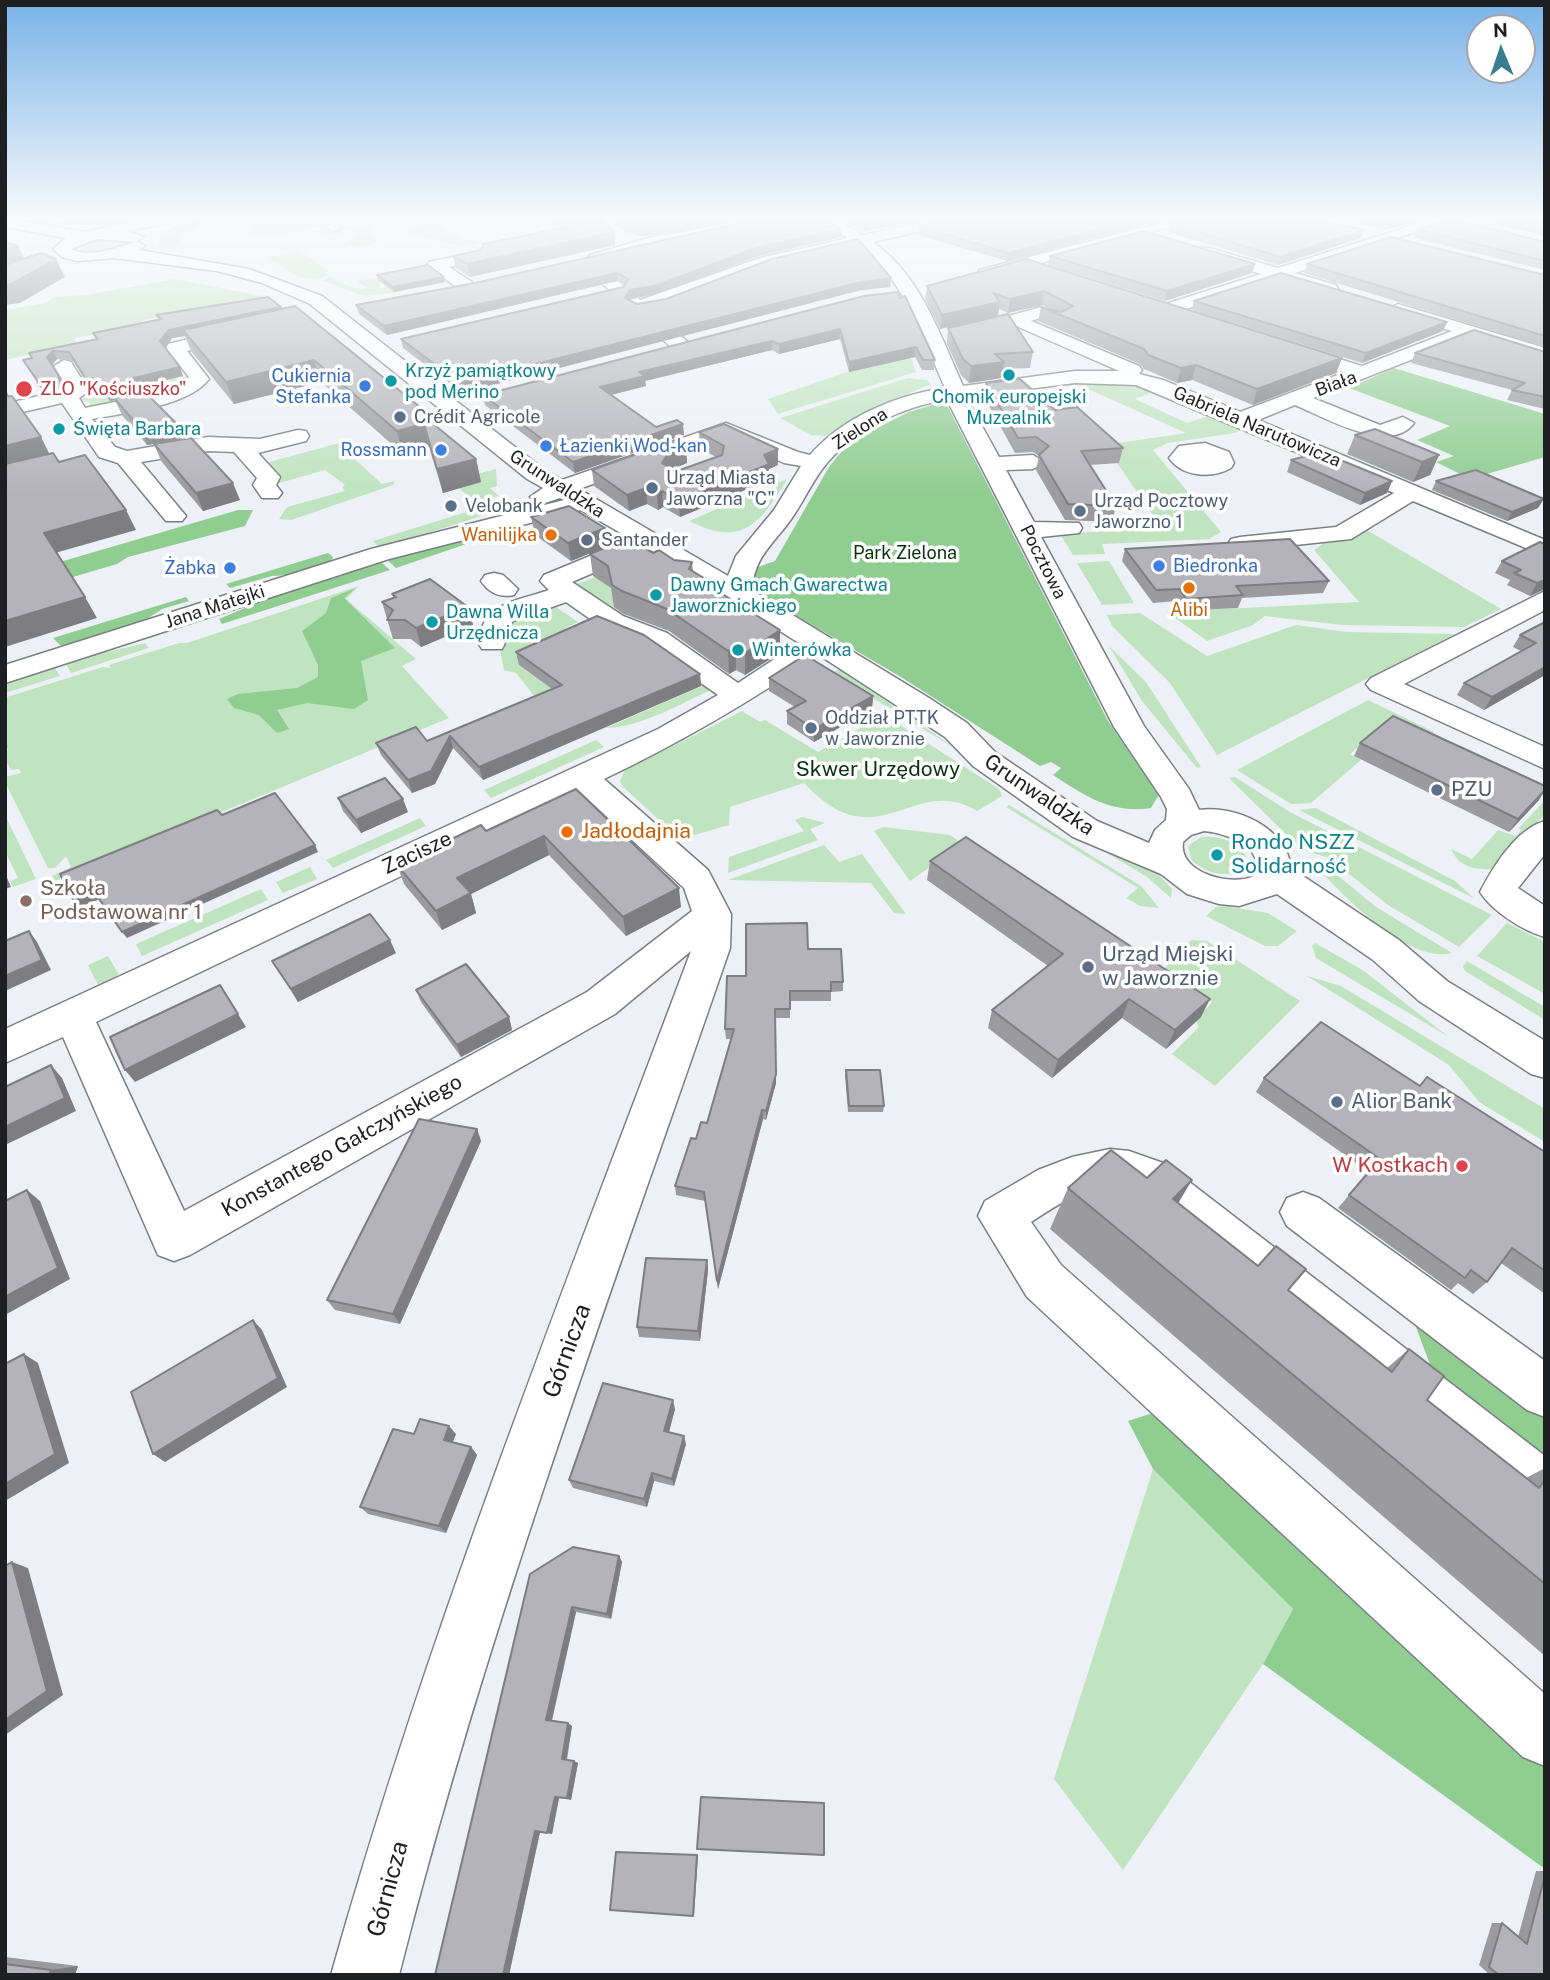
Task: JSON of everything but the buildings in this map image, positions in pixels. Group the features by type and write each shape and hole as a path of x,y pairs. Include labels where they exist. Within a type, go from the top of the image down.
{"street":[{"name":"Grunwaldzka","path":"330,310 535,474 574,491 956,730 984,759 1085,829 1174,839"},
{"path":"305,318 344,310"},
{"path":"642,310 682,347"},
{"name":"Pocztowa","path":"922,310 956,391 992,464 1129,727 1177,796 1183,809 1174,839"},
{"path":"1166,310 1191,318"},
{"path":"1401,310 1545,354"},
{"path":"932,338 968,333 1041,312 1059,319"},
{"path":"1013,320 1118,374"},
{"path":"79,416 182,389 199,379 175,348 258,328"},
{"name":"Biała","path":"1241,419 1469,331"},
{"path":"376,346 403,340"},
{"path":"661,352 702,341"},
{"path":"1267,342 1365,373"},
{"path":"1077,364 1118,374 1152,363"},
{"path":"5,410 68,396 79,391 64,366"},
{"name":"Gabriela Narutowicza","path":"956,391 1118,374 1143,380 1170,390 1153,397 1195,416 1219,410 1545,549"},
{"name":"Zielona","path":"740,595 738,571 764,535 775,525 815,462 842,438 894,407 924,397 956,391"},
{"path":"68,396 79,416 174,516"},
{"path":"450,405 476,398"},
{"path":"1297,399 1380,432 1403,423"},
{"name":"Jana Matejki","path":"5,674 426,541 574,491 675,446 726,429 792,457 815,462"},
{"path":"1216,454 1274,433"},
{"path":"82,458 208,444 261,446 298,436"},
{"path":"240,446 269,477 264,485 270,494"},
{"path":"675,446 699,458"},
{"path":"992,464 1033,462"},
{"path":"1214,546 1342,534 1412,492"},
{"path":"1027,530 1070,528"},
{"path":"492,643 495,625 503,615 504,594 561,587 658,545 719,550 764,535"},
{"path":"561,587 612,622 657,639 738,696"},
{"path":"1537,610 1381,684 1545,759"},
{"name":"Zacisze","path":"5,1047 669,736 738,696 819,642"},
{"name":"Górnicza","path":"365,1975 403,1832 507,1516 712,948 713,914 708,897 683,865 582,776"},
{"path":"1433,992 1386,950 1304,897 1275,874 1273,854 1261,840 1244,829 1224,822 1203,820 1174,839 1188,881 1202,888 1242,894 1287,911 1368,963 1433,992 1545,1062"},
{"path":"1545,832 1507,874 1498,892 1545,924"},
{"path":"1242,894 1263,887 1275,874"},
{"name":"Konstantego Gałczyńskiego","path":"73,1014 174,1240 601,1003 713,914"},
{"path":"1545,1490 1150,1178 1125,1168 1092,1168 1067,1176 1001,1216 1044,1281 1545,1735"},
{"path":"1303,1212 1545,1392"}],"green space":[{"path":"5,310 191,310 143,320 144,325 75,338 76,344 5,360"},
{"path":"152,349 177,378 191,377 158,393 92,407 87,407 91,405 88,401 82,402 81,399 170,380"},
{"path":"911,357 916,372 778,414 768,399 853,370"},
{"path":"1394,368 1545,414 1545,457 1470,479 1436,462 1454,456 1417,440 1450,426 1349,388"},
{"path":"908,378 927,380 931,384 887,403 826,436 811,435 780,418"},
{"path":"1115,382 1156,391 1135,399 1187,423 1212,415 1243,428 1235,433 1168,443 1153,450 1221,532 1209,539 1102,544 1105,554 1073,555 1060,534 1144,529 1140,522 1156,520 1105,445 1186,433 1079,385"},
{"name":"Park Zielona","path":"945,401 1108,721 1151,784 1157,783 1160,793 1151,808 1111,806 1088,796 1053,775 1061,768 1051,762 1040,766 901,677 750,589 748,584 758,567 775,561 829,467 841,452 871,431 909,412"},
{"path":"351,440 355,443 341,445 345,449 356,444 360,448 347,452 382,484 395,481 393,485 291,520 279,519 287,507 345,491 342,487 345,485 325,470 276,484 269,462"},
{"path":"496,469 497,486 490,488 499,496 476,503 459,488 480,482 473,475"},
{"path":"787,479 764,513 746,528 737,531 715,531 689,521"},
{"path":"502,501 510,507 380,548 373,541"},
{"path":"238,510 253,510 245,526 128,557 117,564 5,597 5,578"},
{"path":"1365,529 1501,609 1464,627 1342,625 1265,616 1253,625 1207,641 1167,612 1359,602 1314,550 1327,541"},
{"path":"471,537 484,538 396,568 386,559"},
{"path":"328,553 333,557 330,564 303,574 272,576 230,588 226,584"},
{"path":"1109,561 1134,603 1102,605 1077,563"},
{"path":"381,562 390,570 222,624 219,619 268,598"},
{"path":"595,577 615,589 611,591 613,593 644,607 622,616 577,584"},
{"path":"359,586 346,599 416,659 402,666 449,718 55,881 52,876 71,867 66,856 55,868 48,868 5,782 5,777 21,773 19,769 11,770 5,759 8,749 5,747 7,697 103,667 111,668 109,665 179,643 187,643"},
{"path":"356,588 344,598 395,648 361,661 368,700 354,709 307,703 277,710 289,729 277,733 259,715 234,708 227,699 238,694 297,688 318,677 318,665 302,631 326,613 331,598"},
{"path":"186,597 189,601 162,609 135,627 64,649 53,638"},
{"path":"553,605 578,622 565,628 578,638 519,665 553,690 542,706 516,673 504,670 500,649 506,622"},
{"path":"1140,613 1207,656 1296,625 1347,632 1455,634 1217,755 1170,683 1112,626 1107,615"},
{"path":"145,643 149,648 71,673 65,662"},
{"path":"1109,646 1146,682 1201,767 1197,768 1142,701"},
{"path":"54,666 60,676 5,693 5,681"},
{"path":"839,669 964,754 832,673"},
{"path":"709,683 715,688 662,713 620,727 606,728"},
{"path":"1368,700 1432,731 1462,759 1385,726 1350,754 1361,760 1311,803 1291,804 1237,770"},
{"name":"Skwer Urzędowy","path":"742,711 760,722 765,720 818,752 884,715 999,789 1002,796 977,811 954,802 933,801 874,817 853,816 830,806 804,783 730,807 729,825 680,839 623,787 620,782 624,771"},
{"path":"596,740 604,747 491,798 484,790"},
{"path":"1235,777 1290,812 1492,915 1459,947 1388,905 1329,858 1302,850 1229,778"},
{"path":"1545,800 1545,814 1492,869 1468,866 1454,855 1451,849 1472,859 1498,830 1516,836 1521,830 1519,828"},
{"path":"1009,805 1141,886 1159,908 1140,906 1126,898 1138,888 1006,807"},
{"path":"1316,808 1455,881 1475,899 1299,810"},
{"path":"5,815 36,879 13,887 10,881 18,878 5,851"},
{"path":"802,817 825,823 810,829 818,840 728,873 729,857 804,831 795,820"},
{"path":"420,818 426,826 333,868 326,860"},
{"path":"883,827 950,835 1050,902 937,862 910,881 874,831"},
{"name":"Rondo NSZZ Solidarność","path":"1201,837 1221,838 1237,846 1246,856 1241,870 1228,874 1216,873 1192,861 1188,846"},
{"path":"1087,841 1156,872 1172,889 1171,898 1147,877"},
{"path":"824,845 839,862 862,854 906,914 894,913 871,883 728,880"},
{"path":"1310,859 1324,864 1376,907 1452,953 1434,954 1394,937 1355,906"},
{"path":"310,867 317,879 283,893 276,882"},
{"path":"261,889 268,900 142,956 136,944"},
{"path":"1216,907 1268,913 1297,931 1278,946 1265,946 1206,916"},
{"path":"1507,923 1545,942 1545,994 1477,956"},
{"path":"1191,940 1207,941 1300,1001 1215,1086 1172,1054 1199,1027 1196,1021 1212,1002 1164,969"},
{"path":"1315,943 1361,969 1449,1037 1316,958 1312,946"},
{"path":"108,956 119,975 98,985 88,965"},
{"path":"1467,961 1545,1007 1545,1020 1465,971 1463,966"},
{"path":"1307,976 1341,986 1545,1109 1545,1142 1479,1102 1449,1065"},
{"path":"1413,1319 1545,1414 1545,1465 1435,1378"},
{"path":"1162,1410 1545,1753 1545,1869 1263,1664 1293,1609 1153,1469 1128,1421"},
{"path":"1153,1469 1293,1609 1263,1664 1123,1870 1054,1779"}],"place":[{"name":"Chomik europejski Muzealnik","path":"1009,375"},
{"name":"Krzyż pamiątkowy pod Merino","path":"391,381"},
{"name":"Cukiernia Stefanka","path":"365,386"},
{"name":"ZLO \"Kościuszko\"","path":"24,389"},
{"name":"Crédit Agricole","path":"400,417"},
{"name":"Święta Barbara","path":"59,429"},
{"name":"Łazienki Wod-kan","path":"546,446"},
{"name":"Rossmann","path":"441,450"},
{"name":"Urząd Miasta Jaworzna \"C\"","path":"652,488"},
{"name":"Velobank","path":"451,506"},
{"name":"Urząd Pocztowy Jaworzno 1","path":"1080,511"},
{"name":"Wanilijka","path":"551,535"},
{"name":"Santander","path":"587,540"},
{"name":"Biedronka","path":"1159,566"},
{"name":"Żabka","path":"230,568"},
{"name":"Alibi","path":"1189,588"},
{"name":"Dawny Gmach Gwarectwa Jaworznickiego","path":"656,595"},
{"name":"Dawna Willa Urzędnicza","path":"432,622"},
{"name":"Winterówka","path":"738,650"},
{"name":"Oddział PTTK w Jaworznie","path":"811,728"},
{"name":"PZU","path":"1437,790"},
{"name":"Jadłodajnia","path":"567,832"},
{"name":"Rondo NSZZ Solidarność","path":"1217,855"},
{"name":"Szkoła Podstawowa nr 1","path":"26,901"},
{"name":"Urząd Miejski w Jaworznie","path":"1088,967"},
{"name":"Alior Bank","path":"1337,1102"},
{"name":"W Kostkach","path":"1462,1166"}]}
